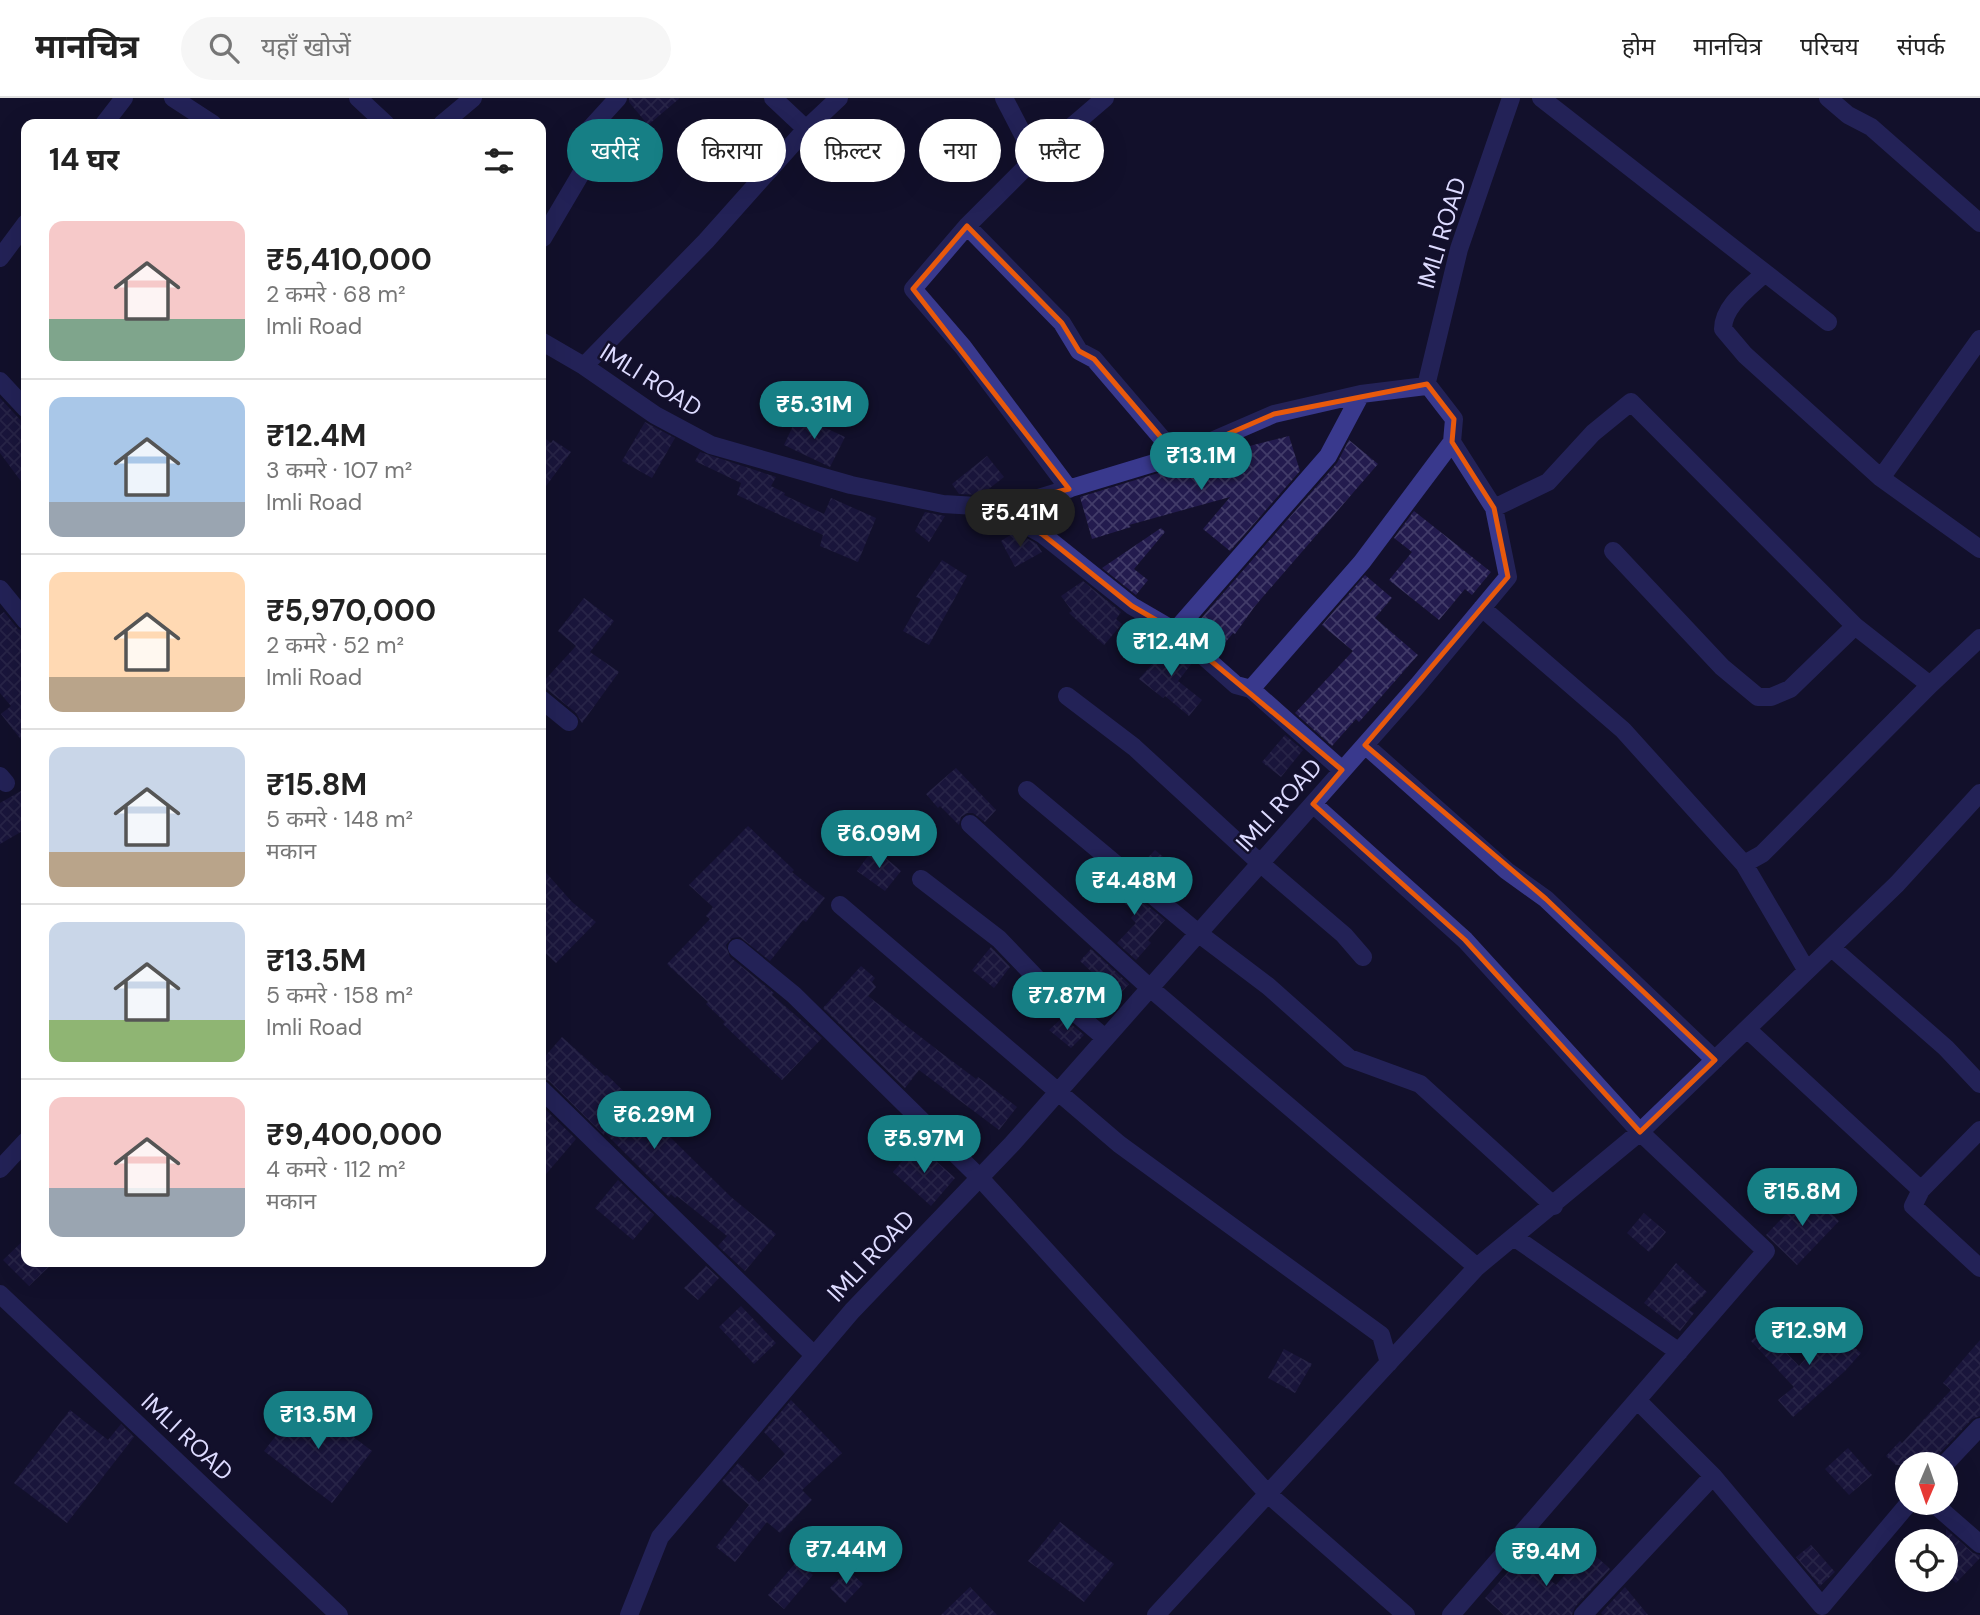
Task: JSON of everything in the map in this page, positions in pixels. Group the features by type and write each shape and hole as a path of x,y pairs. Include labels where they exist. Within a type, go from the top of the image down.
{"street":[{"path":"108,119 124,98"},
{"path":"173,98 205,119"},
{"path":"358,98 381,119"},
{"path":"448,119 473,98"},
{"path":"546,233 589,160 587,132 618,98"},
{"path":"774,98 800,123"},
{"path":"817,119 839,98"},
{"path":"1004,98 1015,119"},
{"path":"1080,119 1105,98"},
{"name":"IMLI ROAD","path":"1427,384 1460,249 1511,98"},
{"path":"1541,98 1828,322"},
{"path":"1828,98 1848,115 1871,127 1980,223"},
{"path":"584,366 706,241 800,136"},
{"path":"1015,178 967,226 913,289 963,347 1069,489"},
{"path":"967,226 1062,323 1079,351 1094,359 1177,456"},
{"path":"0,258 21,232"},
{"path":"1765,273 1730,308 1723,320 1723,329 1745,355 1881,478 1980,549"},
{"path":"1881,478 1980,339"},
{"name":"IMLI ROAD","path":"546,344 656,415 711,444 851,485 943,504 993,507 1028,501 1177,456 1274,414 1361,394 1427,384"},
{"path":"0,381 21,404"},
{"name":"IMLI ROAD","path":"629,1615 660,1536 852,1311 980,1178 1057,1093 1365,745 1508,577 1494,508 1452,442 1454,419 1427,384"},
{"path":"1175,631 1328,456 1361,394"},
{"path":"1494,508 1548,482 1593,433 1631,402 1855,626 1930,685"},
{"path":"1251,689 1362,562 1452,442"},
{"path":"993,507 1042,534 1132,606 1175,631 1237,685 1251,689 1342,770"},
{"path":"1613,551 1722,667 1759,697 1771,698 1790,689 1855,626"},
{"path":"0,589 21,615"},
{"path":"1482,608 1623,730 1744,864 1807,971"},
{"path":"1744,864 1762,854 1980,638"},
{"path":"1067,696 1134,747 1260,863 1344,935 1363,957"},
{"path":"546,703 569,722"},
{"path":"1365,745 1507,871 1546,899 1715,1060"},
{"path":"1027,790 1198,933 1268,986 1349,1058 1420,1084 1553,1205"},
{"path":"1312,804 1465,940 1640,1132 1766,1251 1451,1615"},
{"path":"1156,1615 1477,1267 1640,1132 1898,884 1976,805"},
{"path":"970,824 1150,988 1477,1267"},
{"path":"921,879 999,939 1044,986 1105,1038"},
{"path":"840,905 1119,1144 1381,1335 1389,1363"},
{"path":"737,948 794,995 980,1178 1268,1494 1406,1615"},
{"path":"1832,948 1946,1048 1980,1084"},
{"path":"1746,1029 1921,1190"},
{"path":"546,1094 814,1355"},
{"path":"1980,1130 1921,1190 1913,1206 1980,1268"},
{"path":"0,1170 21,1147"},
{"path":"1514,1237 1679,1352"},
{"name":"IMLI ROAD","path":"0,1294 339,1615"},
{"path":"1637,1400 1713,1475 1826,1611 1899,1516"},
{"path":"1956,1452 1980,1426"},
{"path":"1583,1615 1713,1475"},
{"path":"1948,1516 1980,1544"}],"highlighted area":[{"path":"967,226 1062,323 1079,351 1094,359 1177,456 1274,414 1427,384 1454,419 1452,442 1494,508 1508,577 1365,745 1546,899 1715,1060 1640,1132 1465,940 1313,804 1342,770 1175,631 1132,606 1042,534 993,507 1069,489 913,289"}],"building":[{"path":"629,98 680,98 655,119 643,119 629,102"},
{"path":"0,398 21,421 21,481 0,453"},
{"path":"798,415 845,437 830,467 784,445"},
{"path":"645,422 675,438 652,478 622,461"},
{"path":"1289,436 1300,471 1230,551 1203,529 1230,497 1129,525 1131,527 1092,539 1080,497 1230,451"},
{"path":"546,439 551,443 553,440 571,452 546,486"},
{"path":"1349,440 1378,464 1217,653 1191,630 1337,463"},
{"path":"700,452 776,477 771,486 824,514 831,498 876,518 858,562 820,546 823,535 737,495 741,483 695,461"},
{"path":"987,456 1004,477 981,495 959,494 952,484"},
{"path":"1414,511 1491,572 1472,595 1465,589 1439,620 1389,580 1412,552 1394,538"},
{"path":"925,512 945,516 929,542 915,531"},
{"path":"1161,528 1165,532 1134,569 1148,580 1136,595 1102,568"},
{"path":"1015,532 1036,543 1042,552 1015,567 1001,541"},
{"path":"942,560 967,576 929,645 903,631 921,599 916,597"},
{"path":"1365,575 1392,598 1375,618 1418,655 1359,722 1356,719 1332,746 1295,713 1353,651 1322,625"},
{"path":"1083,581 1121,612 1116,619 1122,624 1104,645 1069,613 1072,611 1061,596"},
{"path":"584,598 614,621 590,652 619,672 582,723 576,713 546,689 546,679 576,646 558,631"},
{"path":"4,612 21,630 21,740 1,714 11,706 0,693 0,615"},
{"path":"1167,640 1193,662 1178,681 1202,700 1189,716 1139,679 1156,660 1153,658"},
{"path":"1285,735 1303,750 1281,777 1262,762"},
{"path":"956,768 996,810 985,822 973,813 967,813 961,817 959,825 926,794"},
{"path":"21,791 21,832 0,844 0,803"},
{"path":"748,826 794,870 792,872 825,898 806,922 803,920 770,961 740,937 732,938 726,945 730,957 822,1038 782,1080 723,1024 725,1022 706,1004 708,1002 667,964 710,919 706,916 713,907 689,885"},
{"path":"874,848 901,871 885,891 857,871"},
{"path":"1155,850 1193,882 1177,901 1140,866"},
{"path":"1104,869 1165,920 1148,940 1151,943 1136,960 1117,943 1136,923 1131,918 1135,913 1097,878"},
{"path":"546,873 572,902 596,922 556,963 546,954"},
{"path":"991,947 1010,967 994,988 972,970"},
{"path":"1091,949 1129,984 1119,995 1115,992 1095,1015 1077,999 1097,977 1080,961"},
{"path":"861,966 875,978 872,982 876,987 868,996 1017,1107 999,1130 919,1070 905,1088 823,1008"},
{"path":"1063,1017 1084,1035 1071,1048 1049,1030"},
{"path":"562,1037 607,1075 731,1197 776,1234 745,1271 718,1246 727,1236 677,1196 675,1198 671,1194 669,1197 605,1133 604,1135 546,1080 546,1055"},
{"path":"546,1110 576,1139 546,1174"},
{"path":"917,1144 955,1178 931,1206 893,1172"},
{"path":"618,1180 654,1215 633,1240 595,1208"},
{"path":"1808,1191 1839,1221 1797,1265 1766,1235"},
{"path":"1644,1213 1666,1232 1649,1252 1627,1233"},
{"path":"21,1243 21,1267 49,1267 29,1286 3,1260"},
{"path":"1676,1263 1707,1292 1689,1310 1694,1313 1680,1331 1644,1303"},
{"path":"706,1266 719,1278 698,1300 684,1288"},
{"path":"741,1306 776,1343 754,1364 719,1327"},
{"path":"1832,1328 1861,1353 1845,1371 1793,1417 1778,1400 1794,1387 1751,1341 1764,1329 1799,1366"},
{"path":"1980,1340 1980,1416 1972,1419 1941,1452 1895,1452 1895,1464 1886,1456 1900,1441 1902,1443 1951,1390 1943,1383"},
{"path":"1284,1349 1312,1364 1295,1393 1268,1378"},
{"path":"304,1400 372,1451 332,1503 264,1451"},
{"path":"791,1400 842,1453 802,1490 812,1500 780,1533 767,1522 735,1562 716,1547 749,1505 722,1481 738,1463 759,1482 785,1454 764,1432"},
{"path":"70,1410 108,1440 121,1424 134,1437 67,1523 14,1483"},
{"path":"1848,1448 1872,1475 1849,1495 1825,1469"},
{"path":"1060,1522 1114,1564 1084,1602 1028,1561"},
{"path":"1958,1540 1973,1553 1980,1555 1958,1581"},
{"path":"1811,1545 1835,1572 1820,1586 1796,1557"},
{"path":"1588,1549 1610,1569 1575,1607 1572,1615 1504,1615 1485,1598 1522,1556 1556,1585"},
{"path":"797,1561 813,1575 784,1609 768,1595"},
{"path":"848,1570 863,1584 845,1603 830,1588"},
{"path":"970,1587 997,1615 941,1615"},
{"path":"1625,1587 1648,1615 1601,1613"}]}
